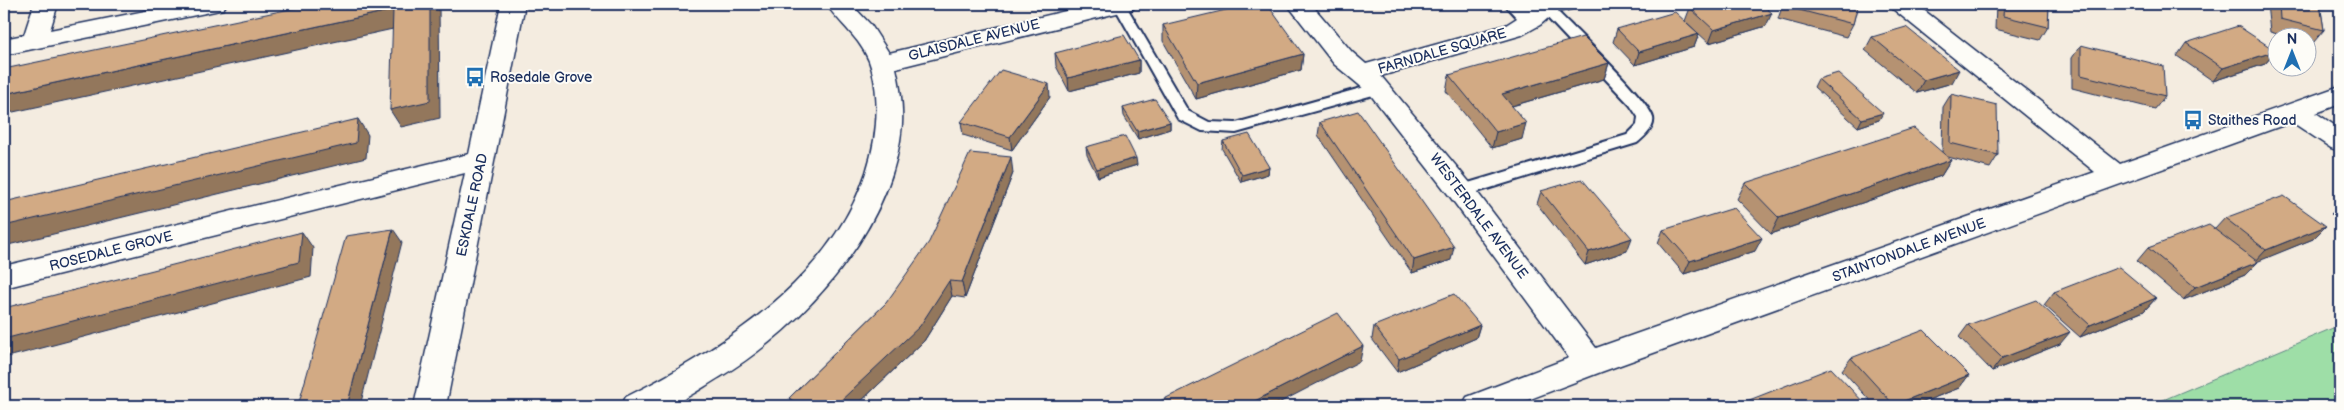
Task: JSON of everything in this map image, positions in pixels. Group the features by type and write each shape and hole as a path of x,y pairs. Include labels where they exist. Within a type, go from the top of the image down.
{"street":[{"path":"34,41 46,4"},
{"path":"4,47 215,4"},
{"name":"ESKDALE ROAD","path":"430,406 513,4"},
{"path":"637,406 695,377 754,337 802,294 844,242 872,192 888,145 890,107 882,63 868,36 838,4"},
{"name":"FARNDALE SQUARE","path":"1299,4 1343,58 1370,81 1514,30 1539,9"},
{"path":"1901,4 2116,175"},
{"name":"GLAISDALE AVENUE","path":"882,63 1122,5"},
{"name":"WESTERDALE AVENUE","path":"1370,81 1461,191 1590,363"},
{"name":"STAINTONDALE AVENUE","path":"1478,406 1590,363 1935,242 2340,95"},
{"path":"2295,112 2340,142"},
{"name":"ROSEDALE GROVE","path":"4,277 481,160"}],"lane":[{"path":"1122,5 1184,115 1206,128 1236,128 1370,81"},
{"path":"1461,191 1632,139 1642,131 1647,122 1645,114 1635,101 1539,9"}],"green space":[{"path":"2340,325 2340,406 2149,406"}],"building":[{"path":"314,4 430,4 430,101 390,110 393,10 4,94 4,69"},
{"path":"1251,4 1267,4 1303,54 1197,83 1163,25"},
{"path":"1705,4 1761,4 1772,13 1714,30 1690,8"},
{"path":"1785,4 1858,4 1853,24 1784,6"},
{"path":"2004,4 2049,4 2048,27 2003,16"},
{"path":"2279,4 2320,4 2324,30 2316,28 2280,19"},
{"path":"1675,12 1699,34 1639,52 1617,29"},
{"path":"2238,26 2266,44 2266,54 2223,68 2186,43"},
{"path":"1906,27 1959,70 1924,80 1872,37"},
{"path":"1124,35 1139,60 1068,78 1055,53"},
{"path":"1583,37 1609,63 1502,94 1526,123 1496,132 1449,75"},
{"path":"2081,45 2163,66 2165,96 2081,75"},
{"path":"1001,70 1049,84 1010,137 961,122"},
{"path":"1838,73 1883,113 1862,119 1818,79"},
{"path":"1951,94 1997,105 1998,155 1950,143"},
{"path":"1155,99 1170,122 1137,131 1123,108"},
{"path":"1358,111 1454,247 1414,260 1320,122"},
{"path":"358,119 356,143 4,226 4,202"},
{"path":"1914,128 1951,160 1779,218 1745,183"},
{"path":"1249,134 1269,167 1242,175 1223,141"},
{"path":"1125,136 1136,158 1097,169 1086,147"},
{"path":"970,153 1011,157 962,282 949,281 920,326 835,406 801,406 789,398 886,303 929,242"},
{"path":"1582,179 1632,238 1589,252 1541,191"},
{"path":"2284,196 2326,226 2266,250 2225,218"},
{"path":"1734,208 1762,238 1690,261 1663,230"},
{"path":"2209,225 2258,262 2195,287 2148,248"},
{"path":"393,229 347,406 298,406 346,236"},
{"path":"302,232 299,262 4,339 4,308"},
{"path":"2119,267 2156,298 2090,325 2054,292"},
{"path":"1454,294 1480,325 1399,359 1374,326"},
{"path":"2036,300 2070,332 2002,358 1968,325"},
{"path":"1338,313 1363,346 1245,406 1150,406"},
{"path":"1924,330 1969,375 1894,405 1851,358"},
{"path":"1831,368 1867,406 1734,406"}],"place":[{"name":"Rosedale Grove","path":"475,77"},
{"name":"Staithes Road","path":"2193,120"}]}
